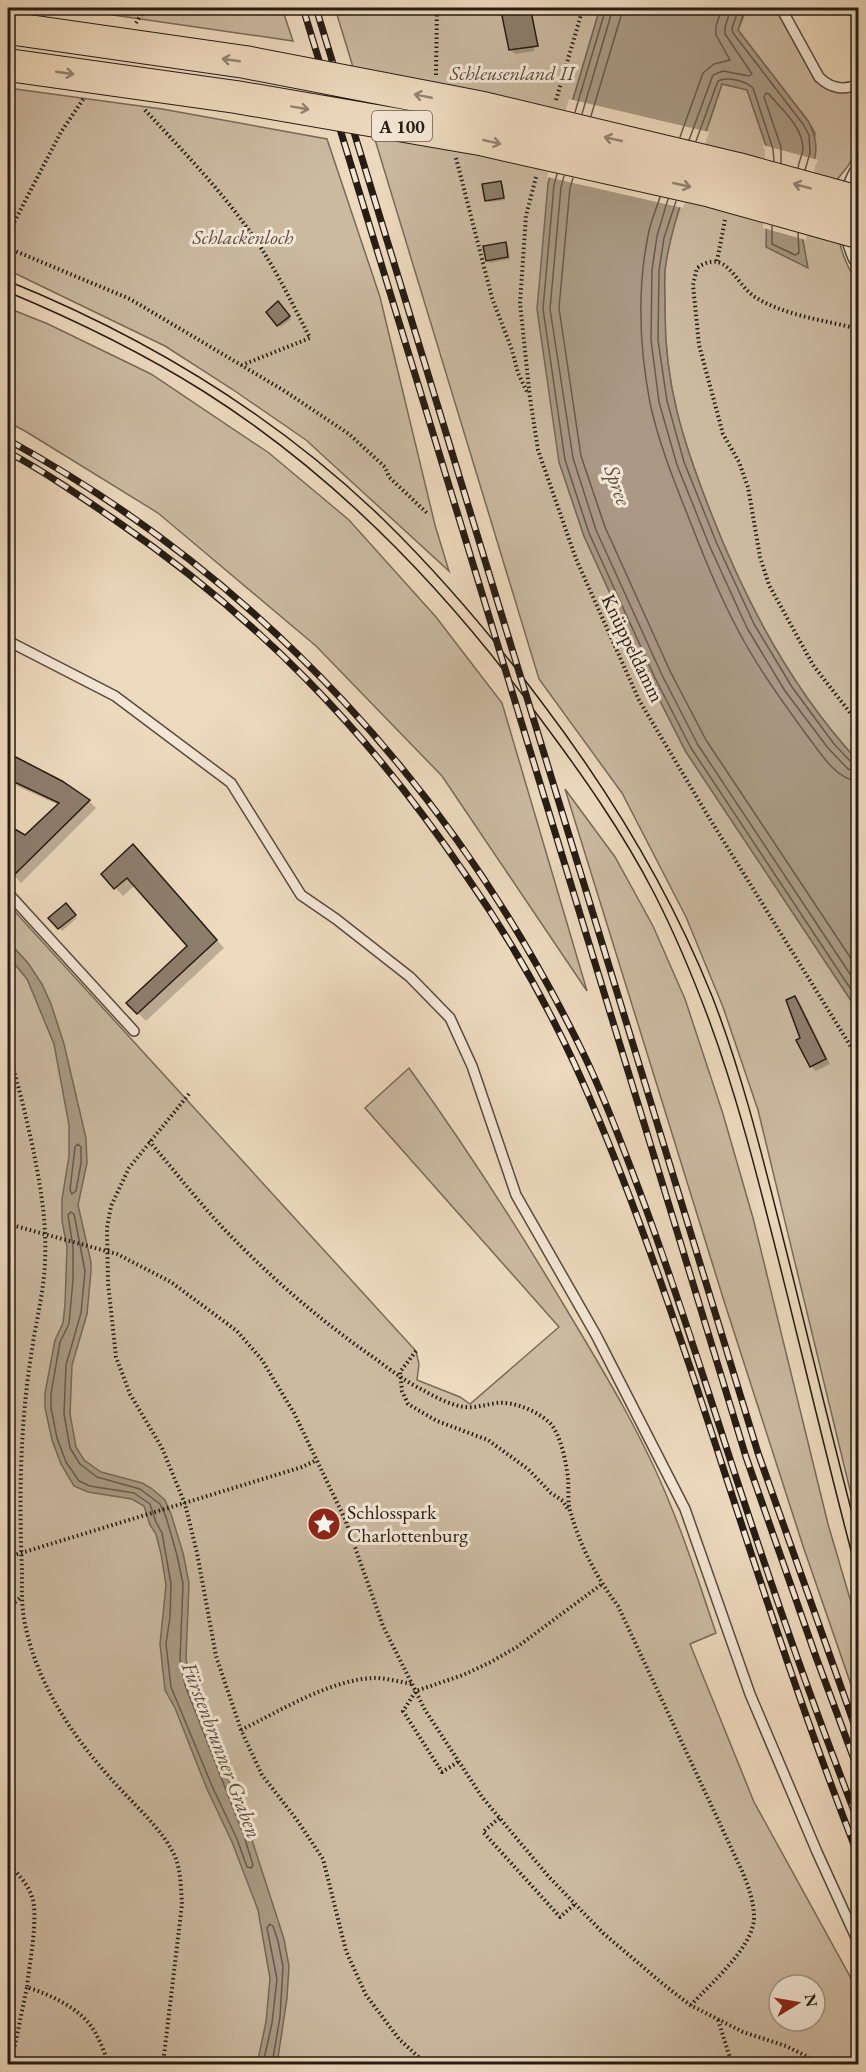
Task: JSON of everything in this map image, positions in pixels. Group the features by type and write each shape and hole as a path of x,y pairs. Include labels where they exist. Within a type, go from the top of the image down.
{"highway":[{"name":"A 100","path":"8,28 245,62 483,108 738,169 858,202"},
{"name":"A 100","path":"8,65 236,97 480,139 711,192 858,231"}],"street":[{"path":"858,174 854,182 847,220 858,258"}],"lane":[{"path":"781,8 823,81 841,88 858,84"},
{"path":"853,8 858,19"},
{"path":"8,641 115,696 231,783 301,895 336,919 410,977 450,1018 472,1066 516,1196 596,1335 685,1509 750,1694 858,1942"},
{"path":"8,894 134,1031"}],"path":[{"path":"109,8 143,12 152,8"},
{"path":"437,8 436,74 439,85"},
{"path":"532,8 535,13"},
{"path":"564,70 584,8"},
{"path":"131,30 143,12"},
{"path":"8,234 61,132 88,92"},
{"path":"141,105 248,229 278,276 310,338 241,365"},
{"path":"454,150 492,297 518,373 530,398"},
{"name":"Knüppeldamm","path":"530,203 526,216 520,303 530,398 538,450 576,559 639,700 858,1058"},
{"path":"8,248 130,299 283,390 349,434 385,467 389,477 427,513"},
{"path":"858,329 789,312 772,305 749,291 724,263 706,262 697,268 693,285 699,345 723,434 739,462 748,487 760,557 769,585 813,665 858,723"},
{"path":"8,1052 39,1176 46,1234 42,1291 24,1408 20,1462 21,1596 25,1623 32,1650 52,1696 70,1727 113,1781 165,1840 176,1859 182,1904 162,2064"},
{"path":"189,1094 129,1168 111,1206 107,1228 107,1251 113,1339 121,1375 162,1448 185,1504 197,1553 216,1656 241,1730 262,1775 297,1820 323,1859 346,1951 366,1995 399,2039 426,2064"},
{"path":"149,1141 221,1225 253,1258 317,1316 400,1376 422,1390 450,1403 466,1407 505,1403 534,1412 543,1418 556,1431 561,1442 568,1477 570,1512"},
{"path":"8,1224 126,1258 171,1282 237,1331 262,1360 294,1413 345,1519 383,1626 412,1684 458,1762 499,1818 526,1851 603,1933 690,2005 743,2032 786,2046 822,2064"},
{"path":"416,1351 400,1372 402,1391 408,1404 438,1421 488,1440 528,1469 563,1501 570,1512 582,1544 602,1584 618,1606 742,1871 753,1907 752,1928 739,1951 690,2005"},
{"path":"8,1557 185,1504 302,1467 317,1460"},
{"path":"458,1762 442,1772 403,1711 416,1691 463,1675 508,1652 602,1584"},
{"path":"8,1608 21,1596"},
{"path":"241,1730 316,1694 346,1684 376,1678 412,1684"},
{"path":"499,1818 483,1832 560,1917 575,1904"},
{"path":"8,1863 24,1882 33,1898 34,1921 27,1987 11,2064"},
{"path":"27,1987 64,2003 82,2017 96,2035 109,2064"},
{"path":"717,2019 732,2064"}],"green space":[{"path":"65,8 282,8 293,41"},
{"name":"Schleusenland II","path":"335,8 600,8 548,184 559,461 584,536 650,681 686,752 858,1011 858,1523 758,1110 723,1007 686,917 622,793 539,679"},
{"path":"747,8 777,8 816,82 833,91 858,90 858,148 848,166 835,182 838,235 850,271 858,284 858,761 834,734 792,675 739,580 692,462 677,412 668,362 665,284 667,258 679,210 722,84 747,89 807,267 803,241 815,133 738,30"},
{"name":"Schlackenloch","path":"8,88 162,109 327,139 380,297 435,525 449,571 306,440 232,389 165,346 8,270"},
{"path":"8,308 48,324 151,374 269,453 349,520 436,617 502,703 587,991 442,776 316,646 158,513 8,422"},
{"path":"565,789 615,857 653,926 685,999 723,1114 753,1218 828,1524 858,1626 858,1705 803,1546 724,1301"},
{"name":"Schlosspark Charlottenburg","path":"8,904 416,1351 419,1364 417,1380 460,1397 470,1404 559,1327 365,1108 409,1068 511,1219 624,1408 650,1458 684,1540 716,1633 690,1644 754,1802 858,1991 858,2064 8,2064"}],"water":[{"name":"Spree","path":"600,8 745,8 738,30 808,121 815,138 816,149 803,241 808,268 766,247 768,151 747,90 722,84 669,246 665,275 666,335 672,387 684,437 711,513 739,580 792,675 834,734 858,761 858,1011 686,752 650,681 584,536 559,462 537,309 548,184"},
{"path":"8,941 28,963 42,984 51,1004 64,1044 86,1138 87,1163 78,1205 91,1271 87,1314 72,1365 70,1414 76,1447 84,1460 101,1472 142,1483 151,1488 165,1500 171,1514 189,1583 186,1659 191,1684 250,1834 284,1939 289,1966 287,1998 277,2064 257,2064 266,2022 270,1978 258,1910 232,1842 207,1789 175,1708 165,1690 160,1644 166,1585 156,1534 150,1525 144,1506 132,1499 88,1492 74,1486 61,1464 52,1440 45,1408 45,1393 55,1340 63,1323 65,1304 67,1247 62,1221 62,1199 69,1156 69,1125 54,1044 27,979 8,956"}],"pier":[{"path":"569,99 709,132 683,208 547,177"},
{"path":"763,145 818,160 815,166 806,240 763,228 765,151"}],"building":[{"path":"522,8 524,13 531,11 538,46 509,50 501,11"},
{"path":"501,181 504,198 485,201 482,184"},
{"path":"506,242 508,257 486,261 483,246"},
{"path":"278,301 290,316 277,326 266,312"},
{"path":"8,753 62,781 90,800 8,881 8,825 25,835 59,803 8,779"},
{"path":"133,844 217,940 137,1014 126,1003 187,946 127,878 114,889 101,874"},
{"path":"66,903 76,915 58,929 48,918"},
{"path":"795,996 826,1059 810,1067 796,1040 800,1038 786,1000"}],"tram line":[{"path":"8,281 110,327 159,353 253,413 342,481 404,540 465,606 522,676 590,770 636,842 677,918 722,1023 764,1162 858,1536"},
{"path":"8,292 107,337 203,391 252,424 344,498 427,581 504,670 600,803 642,870 662,908 690,972 719,1049 738,1107 762,1195 858,1577"}],"railway":[{"path":"303,8 746,1457 858,1770"},
{"path":"316,8 758,1453 858,1735"},
{"path":"8,440 101,496 188,558 269,627 344,702 414,783 477,868 534,959 592,1072 641,1195 677,1296 777,1600 858,1821"},
{"path":"8,452 76,493 167,557 263,637 307,680 349,725 428,822 510,943 538,991 575,1065 624,1182 654,1262 793,1679 858,1855"}],"place":[{"name":"Schlosspark Charlottenburg","path":"324,1524"}],"water label":[{"name":"Fürstenbrunner Graben","path":"222,1750"}]}
